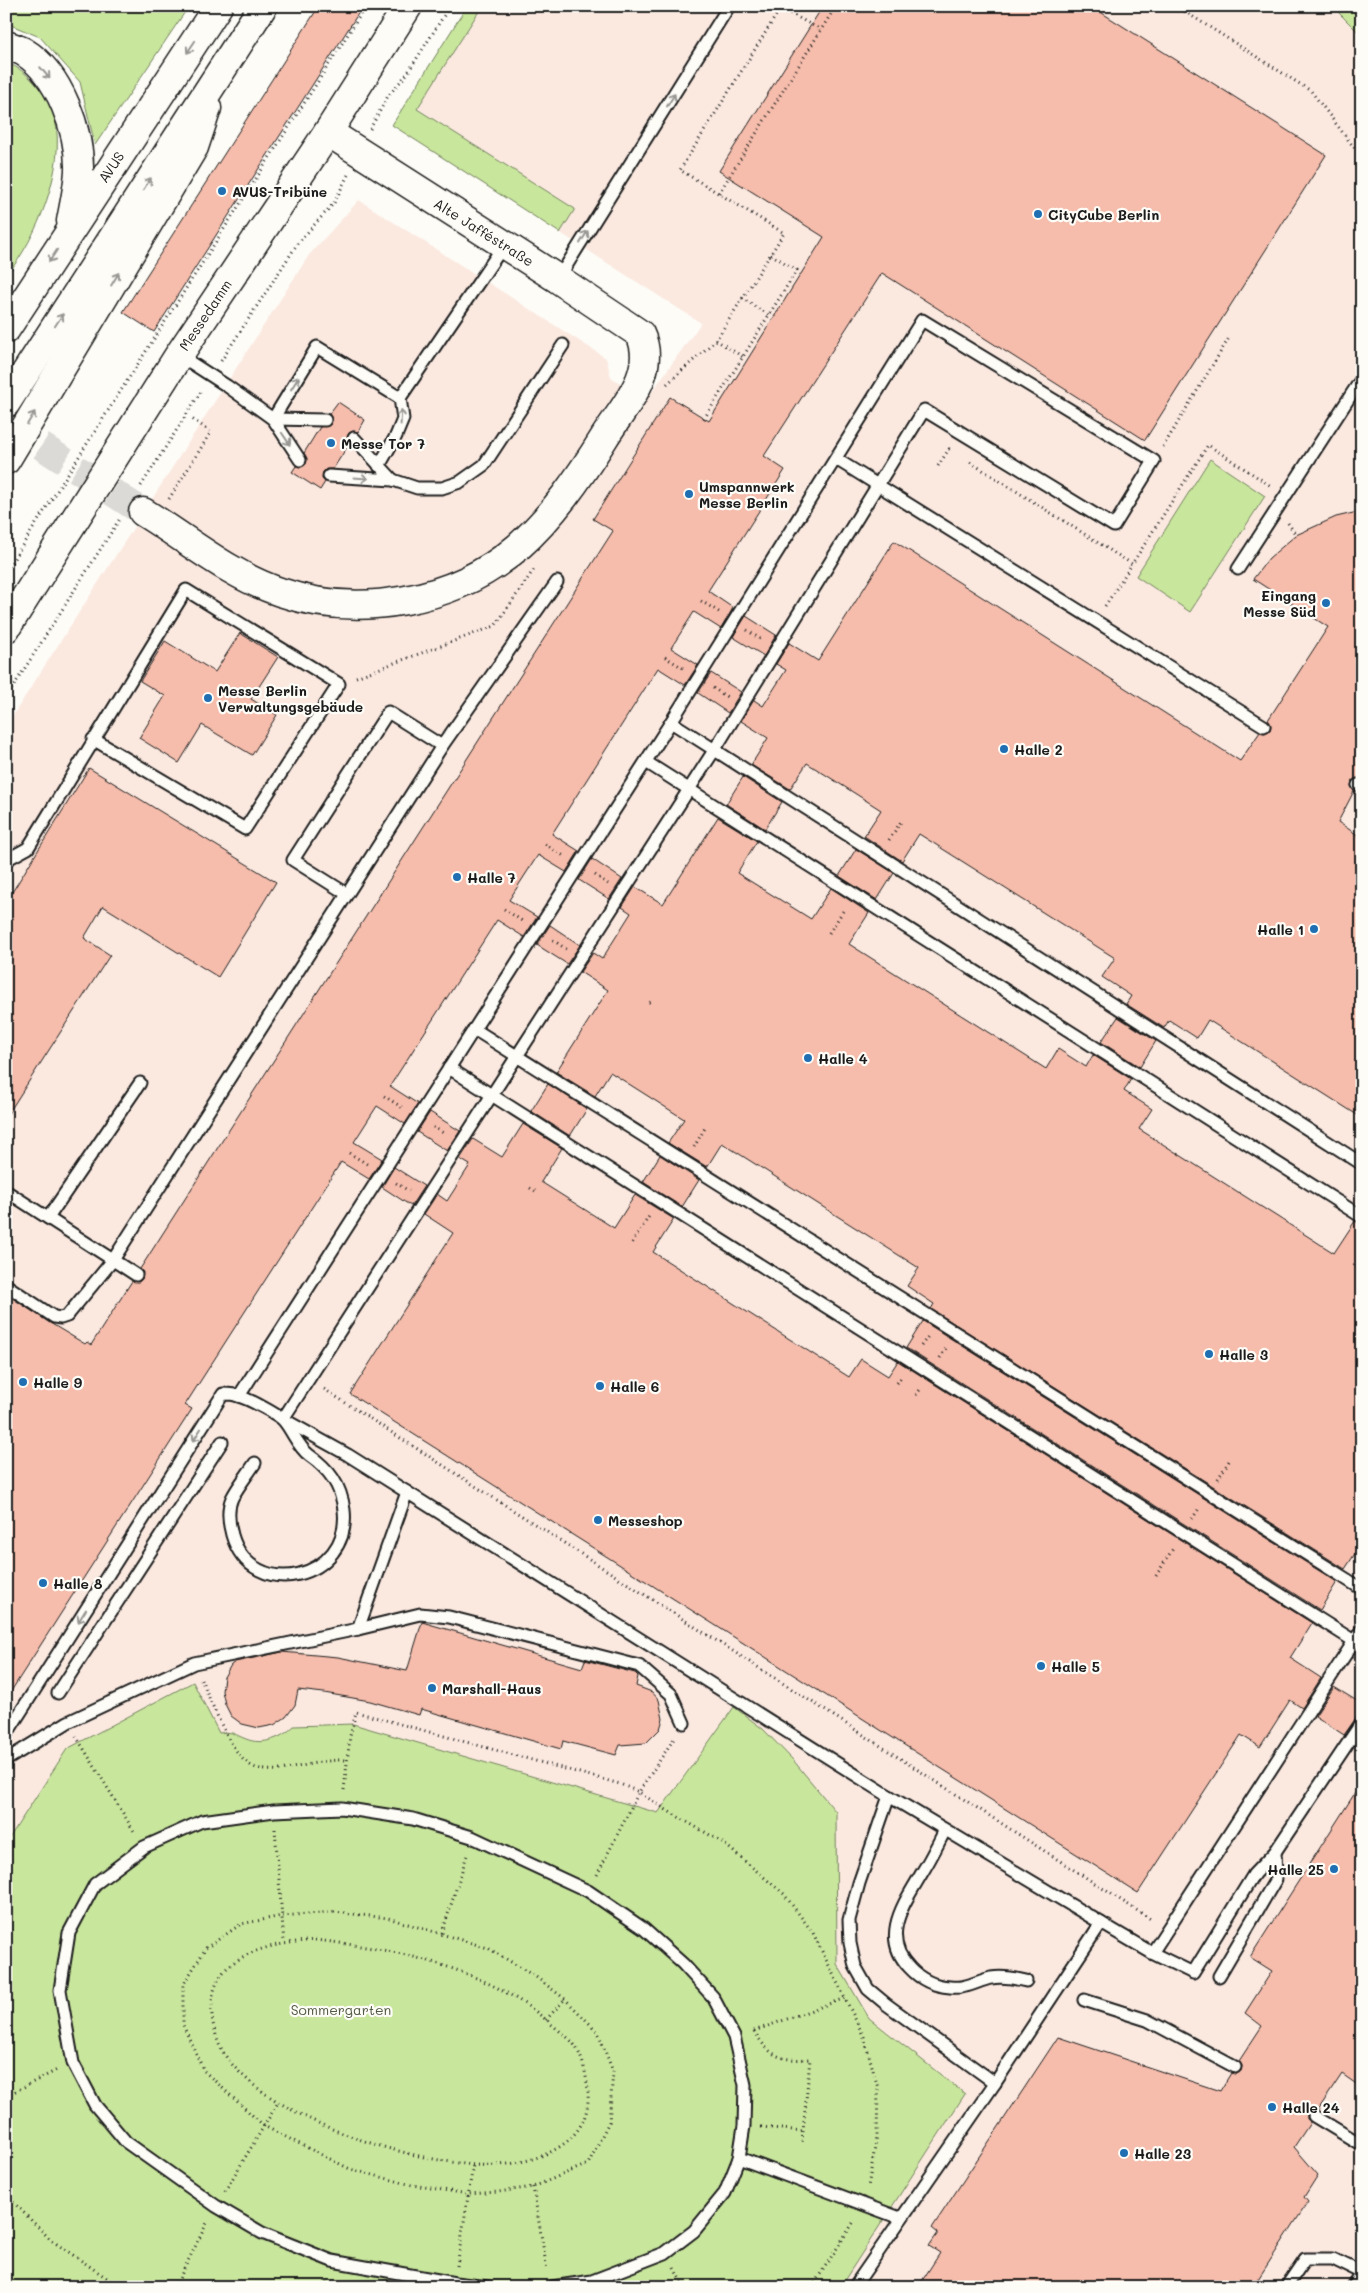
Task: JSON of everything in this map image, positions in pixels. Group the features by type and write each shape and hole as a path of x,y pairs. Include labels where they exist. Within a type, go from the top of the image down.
{"main road":[{"name":"AVUS","path":"6,329 218,6"},
{"path":"6,403 217,74 263,6"},
{"name":"Messedamm","path":"6,628 179,355 328,132 408,6"},
{"path":"6,45 25,53 45,72 62,98 76,136 79,172 70,230"},
{"path":"6,460 194,147 217,74"},
{"name":"Alte Jafféstraße","path":"134,507 247,578 278,592 307,600 330,603 374,604 413,598 445,589 486,569 516,549 562,501 642,378 646,355 645,345 640,334 558,278 328,132"}],"lane":[{"path":"558,278 729,6"},
{"path":"379,466 403,419 400,398 504,245"},
{"path":"453,298 464,304"},
{"path":"239,1396 646,762 922,320 1154,461 1114,526 924,410 689,790 283,1419"},
{"path":"329,476 393,480 417,488 442,488 460,482 484,465 564,345"},
{"path":"272,419 317,347 400,398"},
{"path":"179,355 227,386 272,419 300,460"},
{"path":"1238,569 1362,378"},
{"path":"272,419 325,420"},
{"path":"354,438 393,480"},
{"path":"836,460 1264,726"},
{"path":"6,1285 54,1317 61,1318 67,1316 113,1260 442,746 558,582"},
{"path":"6,860 28,848 93,739 186,590 338,684 245,829 93,739"},
{"path":"347,894 293,860 388,712 442,746"},
{"path":"671,722 1362,1164"},
{"path":"646,762 1362,1218"},
{"path":"474,1028 1362,1589"},
{"path":"448,1068 1354,1641"},
{"path":"48,1218 140,1083"},
{"path":"6,1191 136,1275"},
{"path":"6,1736 223,1394 239,1396 348,1456 889,1796 1152,1954 1193,1973 1254,1874 1275,1852 1362,1722"},
{"path":"255,1463 232,1499 230,1506 231,1530 236,1548 245,1560 257,1570 270,1575 288,1577 307,1573 328,1558 341,1540 345,1522 342,1492 326,1467 304,1451 283,1419"},
{"path":"58,1694 222,1442"},
{"path":"358,1629 407,1492"},
{"path":"6,1760 68,1722 194,1663 358,1629 420,1614 449,1617 639,1666 671,1694 684,1723"},
{"path":"1152,1954 1362,1629"},
{"path":"889,1796 859,1883 850,1920 850,1943 855,1966 868,1989 995,2083"},
{"path":"488,2287 332,2261 262,2233 216,2206 126,2142 95,2104 72,2063 60,1990 69,1933 96,1884 144,1847 202,1821 274,1811 342,1808 413,1819 472,1837 588,1891 644,1929 684,1964 713,1997 734,2038 745,2085 744,2126 739,2158 725,2193 694,2231 665,2253 592,2281 550,2282"},
{"path":"945,1830 896,1921 898,1946 902,1958 916,1974 926,1981 951,1988 967,1986 992,1978 1008,1977 1026,1981"},
{"path":"1219,1976 1276,1879 1275,1852"},
{"path":"854,2287 995,2083 1101,1923"},
{"path":"1084,2000 1147,2020 1235,2067"},
{"path":"1314,2116 1362,2145"},
{"path":"739,2158 900,2218"},
{"path":"1286,2287 1305,2259 1333,2259 1362,2273 1353,2287"}],"path":[{"path":"6,571 366,6"},
{"path":"388,96 407,74 450,6"},
{"path":"718,193 836,6"},
{"path":"1176,6 1310,91 1356,150 1362,153"},
{"path":"661,390 716,340 784,233 680,170 780,7 821,30"},
{"path":"6,698 134,507 211,376 298,244 334,203 343,184"},
{"path":"704,418 797,270 770,254"},
{"path":"742,298 769,315"},
{"path":"1167,439 1229,338"},
{"path":"716,340 743,357"},
{"path":"170,497 211,432 192,419"},
{"path":"1216,450 1272,486"},
{"path":"1096,621 1132,564"},
{"path":"886,845 902,820"},
{"path":"829,933 850,901"},
{"path":"649,1002 653,1004"},
{"path":"530,1188 535,1191"},
{"path":"1354,1266 1362,1253"},
{"path":"309,1379 1167,1930"},
{"path":"194,1663 217,1715 246,1762 256,1768 268,1770 325,1760 348,1760"},
{"path":"342,1808 356,1712 620,1784 639,1792 722,1842 784,1894 813,1933 864,2037 878,2088 877,2136 865,2204 812,2287"},
{"path":"588,1891 639,1792 684,1723"},
{"path":"88,1755 144,1847"},
{"path":"276,1831 284,1943"},
{"path":"442,1933 472,1837"},
{"path":"334,1912 388,1918 442,1933 488,1948 536,1977 564,1999 598,2032 613,2072 609,2122 588,2164 533,2187 468,2194 412,2185 350,2168 264,2126 204,2071 183,2025 183,1985 206,1948 241,1924 282,1916 334,1912"},
{"path":"315,1940 355,1944 404,1954 463,1972 526,2004 573,2043 584,2065 589,2091 585,2121 568,2141 546,2155 518,2163 473,2165 429,2159 364,2140 320,2122 278,2101 257,2088 225,2056 214,2026 211,2007 214,1986 231,1965 255,1950 284,1943 315,1940"},
{"path":"734,2038 845,1998"},
{"path":"546,2020 564,1999"},
{"path":"754,2031 764,2046 777,2056 784,2059 810,2059 802,2142"},
{"path":"6,2096 72,2063"},
{"path":"226,2190 278,2101"},
{"path":"744,2126 803,2131"},
{"path":"458,2259 473,2165"},
{"path":"533,2187 550,2282"},
{"path":"6,2196 51,2240 120,2287"},
{"path":"175,2287 216,2206"}],"shaded area":[{"path":"467,6 1362,6 1362,2287 6,2287 6,726 309,255 359,200 606,358 611,377 646,400 701,323 392,125"}],"green space":[{"path":"6,6 189,6 95,145 80,82 40,37 6,23"},
{"path":"467,6 481,8 417,109 575,209 560,233 392,125"},
{"path":"1332,6 1362,6 1362,36"},
{"path":"6,63 15,66 25,73 44,95 54,114 57,138 53,180 46,202 28,243 6,276"},
{"path":"1210,459 1265,496 1190,612 1136,576"},
{"name":"Sommergarten","path":"193,1682 219,1733 231,1733 259,1742 272,1740 294,1726 353,1724 658,1813 734,1707 763,1729 793,1760 836,1812 837,1964 869,2018 965,2094 840,2287 6,2287 6,1843 67,1749"}],"building":[{"name":"AVUS-Tribüne","path":"319,6 363,6 154,332 123,312"},
{"path":"823,6 1091,6 1326,155 1145,440 882,273 764,456 785,470 708,591 733,608 721,629 694,612 671,648 698,665 685,685 658,668 552,834 579,851 566,872 538,855 509,900 537,917 524,937 497,920 390,1086 418,1104 405,1124 377,1106 354,1142 382,1159 369,1179 341,1162 185,1405 192,1409 6,1699 6,1294 85,1344 87,1342 91,1345 132,1281 139,1282 142,1279 143,1272 140,1269 613,531 593,519 670,397 709,421 824,237 719,171"},
{"name":"Messe Tor 7","path":"338,402 365,420 358,432 353,431 349,433 347,439 349,444 333,469 326,469 323,472 322,479 325,482 320,490 292,472 296,466 301,467 306,464 307,459 304,453 320,427 331,424 332,420 329,414"},
{"path":"1362,511 1362,778 1352,781 1351,786 1354,791 1338,822 1362,838 1362,1118 1208,1020 1197,1038 1169,1020 1164,1028 1126,1004 1131,996 1102,977 1115,958 919,834 902,861 864,836 881,810 807,763 790,789 751,765 768,738 741,721 754,700 763,706 786,670 776,664 789,643 818,661 894,541 1240,761 1260,732 1264,733 1270,730 1271,726 1268,720 1328,627 1253,579 1269,558 1296,535 1336,517"},
{"path":"746,616 776,635 764,656 733,637"},
{"name":"Messe Berlin Verwaltungsgebäude","path":"240,633 278,657 251,699 277,715 252,755 202,725 179,763 139,738 165,696 140,681 165,641 215,672"},
{"path":"711,673 741,692 728,713 698,693"},
{"path":"89,768 276,882 218,977 103,906 84,938 110,955 6,1117 6,902"},
{"path":"743,777 782,802 765,829 726,804"},
{"path":"718,817 757,841 737,873 811,919 831,888 869,913 849,944 1046,1069 1058,1049 1086,1067 1093,1055 1131,1079 1124,1091 1152,1109 1139,1129 1334,1253 1355,1221 1362,1224 1362,1543 1345,1569 931,1309 934,1304 907,1286 919,1268 722,1143 707,1167 668,1143 684,1119 610,1072 595,1096 556,1072 608,990 580,972 593,953 602,959 631,913 622,907 635,887 663,904"},
{"path":"856,849 894,873 877,900 839,876"},
{"path":"592,859 622,879 609,899 579,880"},
{"path":"550,925 580,945 567,964 537,945"},
{"path":"1118,1017 1156,1041 1140,1067 1101,1042"},
{"path":"548,1084 587,1109 570,1136 531,1111"},
{"path":"430,1112 460,1131 447,1151 417,1132"},
{"path":"523,1124 562,1148 541,1182 614,1228 635,1195 674,1219 653,1252 849,1377 861,1359 888,1376 898,1361 1312,1623 1290,1658 1321,1678 1302,1708 1290,1700 1260,1747 1241,1735 1138,1893 350,1394 453,1233 424,1214 437,1194 447,1201 470,1165 460,1159 473,1139 502,1157"},
{"path":"660,1155 699,1180 682,1207 643,1182"},
{"path":"394,1167 424,1186 411,1206 382,1187"},
{"path":"923,1321 1337,1582 1320,1610 906,1348"},
{"name":"Marshall-Haus","path":"422,1622 582,1668 585,1660 635,1673 638,1676 636,1686 652,1692 659,1700 663,1719 660,1729 646,1743 620,1745 616,1755 563,1741 561,1749 421,1709 419,1715 370,1701 324,1693 298,1690 295,1705 286,1717 274,1725 259,1728 242,1724 231,1716 225,1704 222,1691 224,1677 231,1665 235,1662 282,1652 338,1657 407,1671"},
{"path":"1334,1687 1362,1704 1362,1715 1356,1718 1344,1735 1315,1716"},
{"name":"Halle 23","path":"1362,1782 1362,2088 1342,2074 1318,2110 1314,2109 1307,2113 1307,2119 1310,2123 1294,2147 1318,2175 1304,2197 1308,2202 1253,2287 918,2287 940,2253 929,2246 938,2233 932,2228 1058,2037 1220,2091 1231,2073 1236,2074 1241,2071 1242,2066 1239,2061 1262,2026 1245,2013 1272,1971 1250,1957"}],"tunnel":[{"path":"6,423 143,512"}],"place":[{"name":"AVUS-Tribüne","path":"222,191"},
{"name":"CityCube Berlin","path":"1038,214"},
{"name":"Messe Tor 7","path":"331,443"},
{"name":"Umspannwerk Messe Berlin","path":"689,494"},
{"name":"Eingang Messe Süd","path":"1326,603"},
{"name":"Messe Berlin Verwaltungsgebäude","path":"208,698"},
{"name":"Halle 2","path":"1004,749"},
{"name":"Halle 7","path":"457,877"},
{"name":"Halle 1","path":"1314,929"},
{"name":"Halle 4","path":"808,1058"},
{"name":"Halle 3","path":"1209,1354"},
{"name":"Halle 9","path":"23,1382"},
{"name":"Halle 6","path":"600,1386"},
{"name":"Messeshop","path":"598,1520"},
{"name":"Halle 8","path":"43,1583"},
{"name":"Halle 5","path":"1041,1666"},
{"name":"Marshall-Haus","path":"432,1688"},
{"name":"Halle 25","path":"1334,1869"},
{"name":"Halle 24","path":"1272,2107"},
{"name":"Halle 23","path":"1124,2153"}]}
